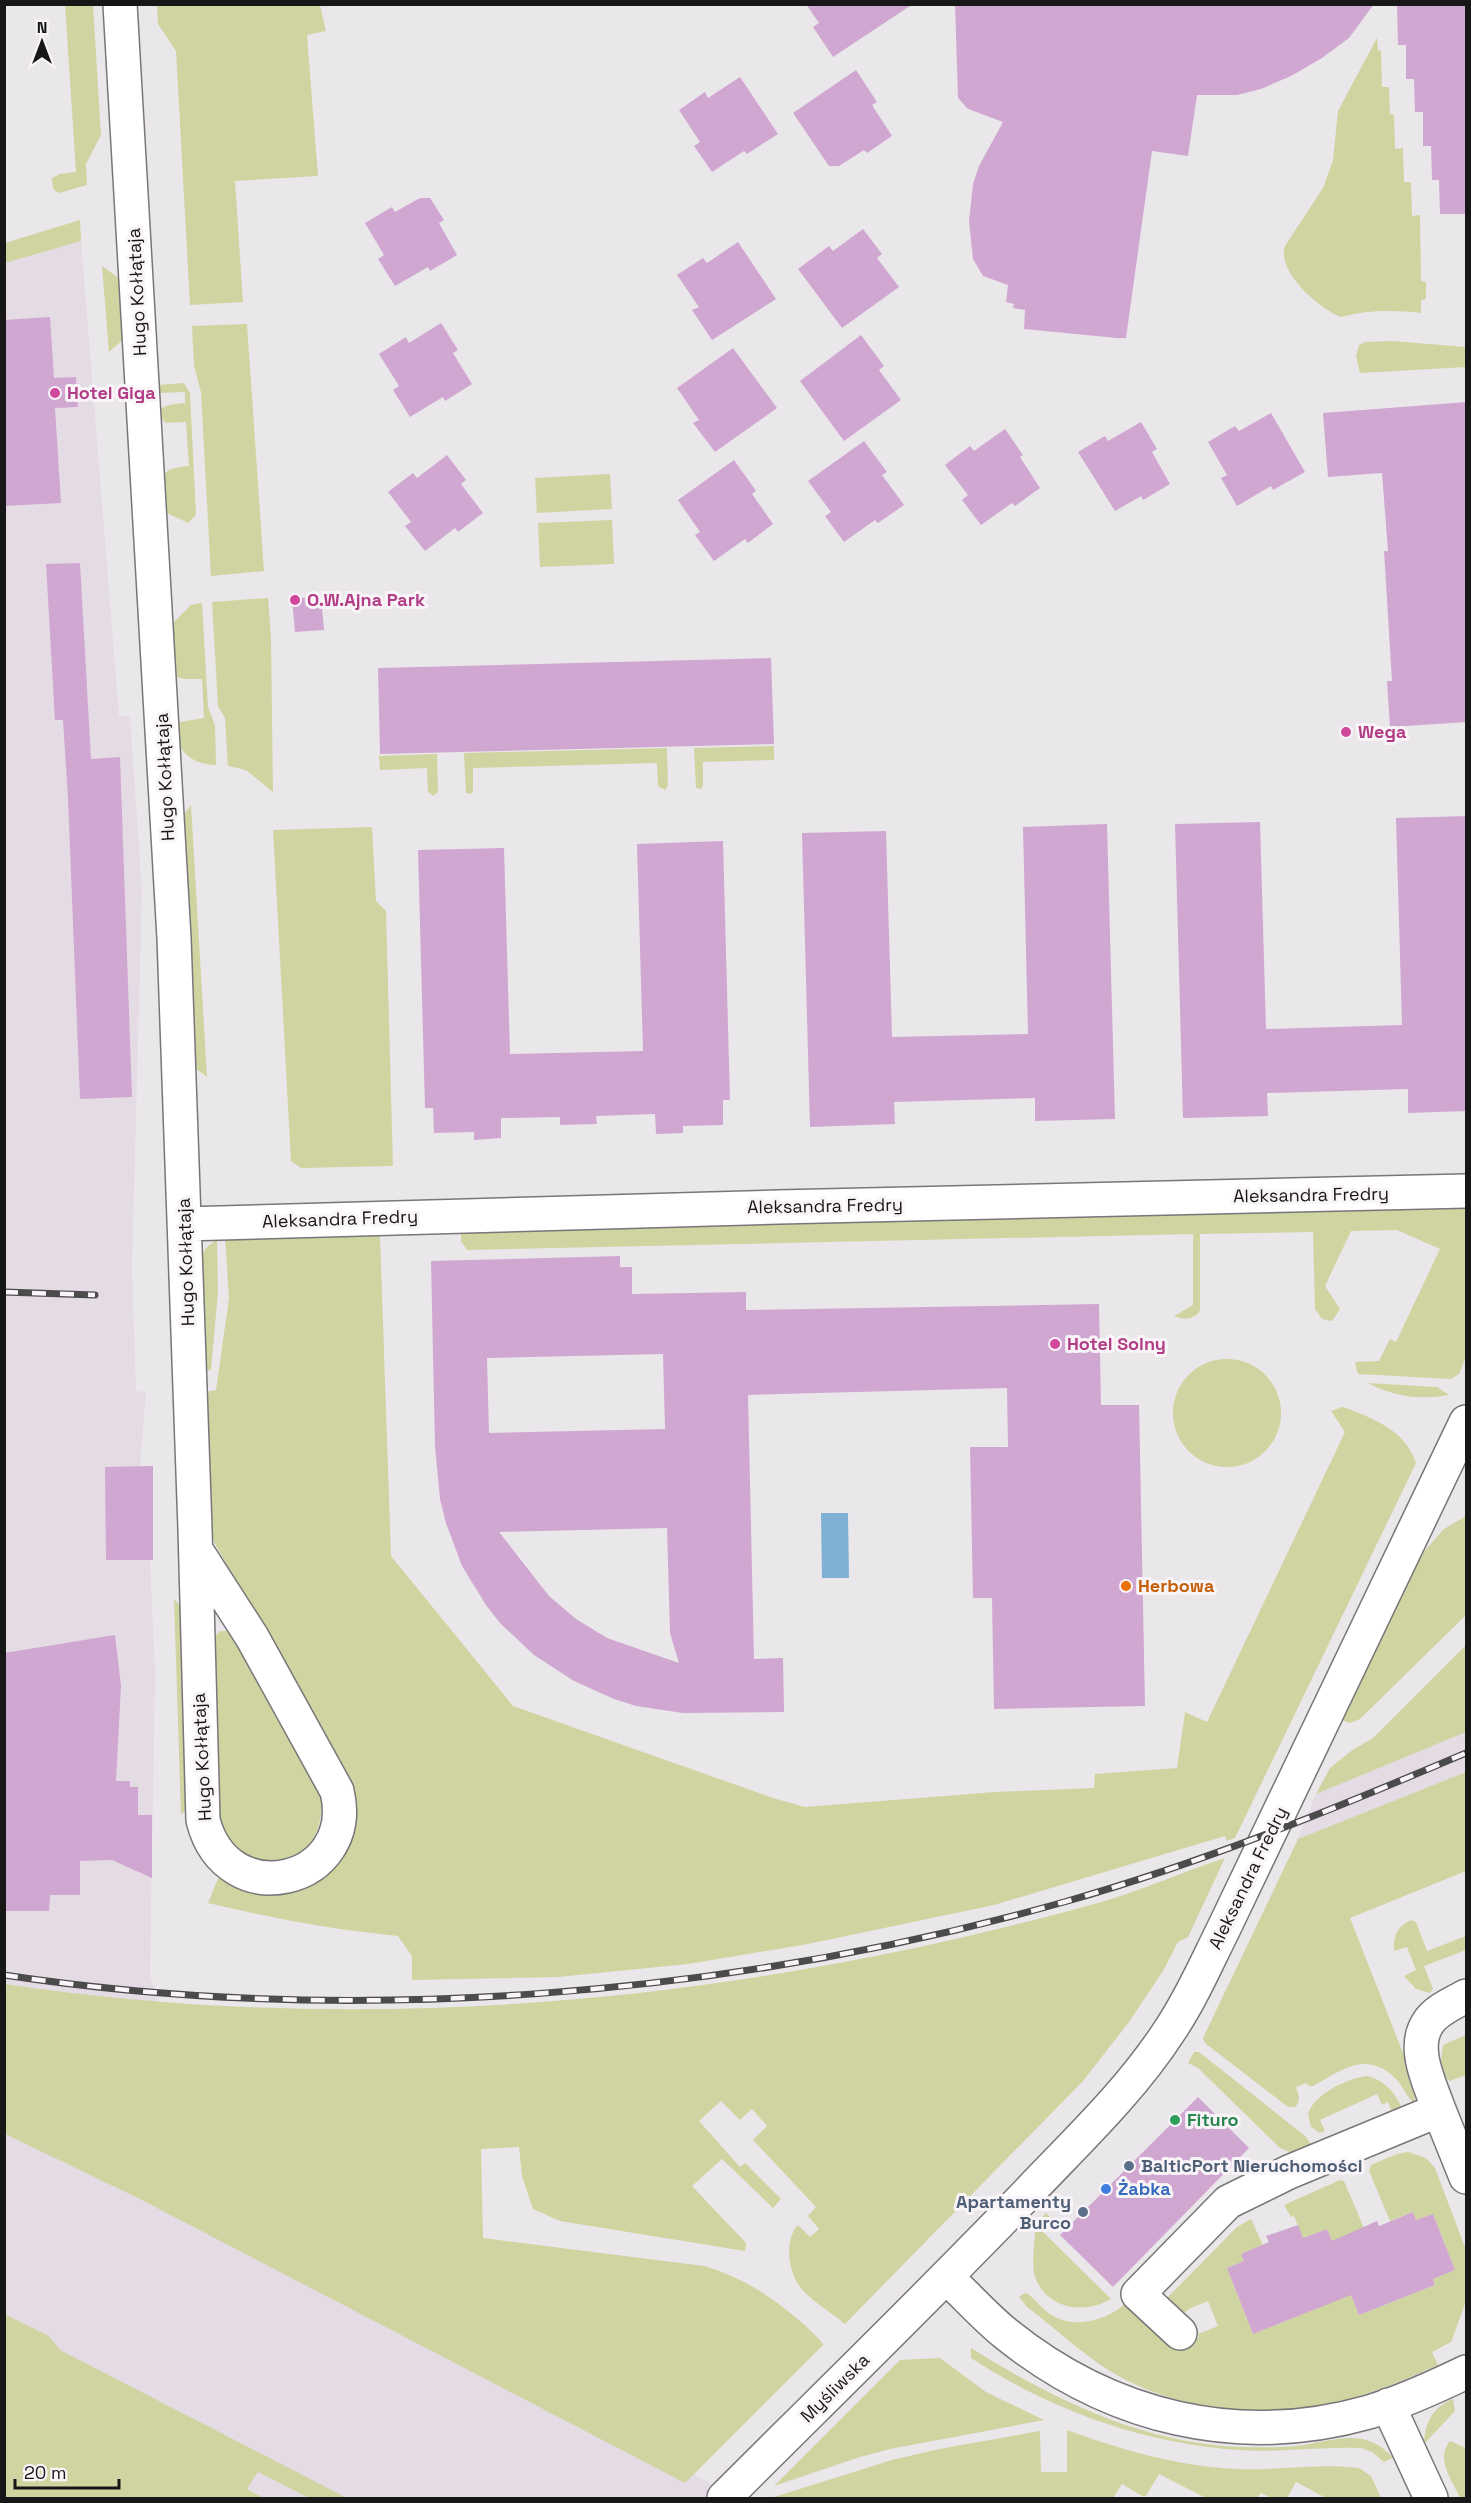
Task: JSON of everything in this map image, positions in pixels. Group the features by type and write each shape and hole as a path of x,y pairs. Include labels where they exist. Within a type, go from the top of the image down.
{"street":[{"name":"Hugo Kołłątaja","path":"120,4 172,903 196,1550 203,1820 206,1833 218,1854 237,1870 271,1878 297,1874 317,1862 328,1849 335,1835 340,1814 337,1791 252,1637 196,1550"},
{"name":"Aleksandra Fredry","path":"184,1224 778,1206 1467,1191"},
{"name":"Aleksandra Fredry","path":"946,2277 1119,2096 1170,2031 1189,2000 1454,1479 1464,1434"},
{"path":"1467,1996 1439,2011 1428,2021 1422,2035 1421,2051 1439,2109 1467,2177"},
{"path":"1179,2333 1138,2294 1228,2202 1289,2172 1439,2109"},
{"path":"946,2277 1000,2328 1034,2354 1080,2382 1152,2413 1208,2425 1266,2429 1333,2421 1388,2405 1467,2372"},
{"name":"Myśliwska","path":"724,2499 946,2277"},
{"path":"1388,2405 1431,2499"}],"shaded area":[{"path":"81,241 119,716 130,717 142,891 132,1267 136,1391 146,1392 140,1466 153,1466 153,1560 150,1560 155,1675 150,1975 168,2032 675,2464 738,2498 184,2498 5,2404 4,263"},
{"path":"1466,1732 1466,1772 1298,1839 1316,1794"}],"green space":[{"path":"65,5 93,5 101,135 86,164 87,185 59,193 53,189 52,178 60,174 76,172"},
{"path":"157,5 320,5 326,31 307,35 318,176 235,181 243,302 190,305 176,51 158,24"},
{"path":"1377,38 1378,50 1381,51 1382,87 1389,87 1390,114 1394,115 1395,149 1403,148 1404,182 1411,182 1412,216 1420,215 1421,281 1426,282 1426,299 1421,300 1421,313 1381,311 1341,317 1322,306 1301,288 1287,267 1284,256 1285,246 1323,188 1333,160 1338,111"},
{"path":"80,220 81,241 5,263 5,243"},
{"path":"102,266 120,279 125,338 109,352"},
{"path":"247,324 264,571 211,576 201,392 194,366 192,326"},
{"path":"1392,341 1466,347 1466,367 1360,373 1356,356 1359,345 1365,342"},
{"path":"184,383 190,393 196,515 188,523 165,512 162,485 165,474 170,470 189,466 186,422 166,423 159,413 164,407 185,403 185,392 158,393 158,385"},
{"path":"610,474 612,509 537,513 535,478"},
{"path":"612,520 614,564 540,567 538,523"},
{"path":"268,598 271,638 273,792 246,770 228,766 225,718 218,706 212,602"},
{"path":"202,603 208,707 215,725 216,765 191,758 185,753 178,740 180,722 204,718 202,679 177,677 172,624 191,605"},
{"path":"774,746 774,760 703,762 703,786 701,789 696,788 694,748"},
{"path":"667,748 668,786 665,790 658,786 657,763 473,768 473,791 471,794 466,793 464,753"},
{"path":"437,754 438,792 433,796 428,792 427,768 380,770 379,756"},
{"path":"191,805 207,1077 194,1067 183,816"},
{"path":"372,827 376,901 386,911 393,1166 301,1168 291,1161 273,830"},
{"path":"1466,1206 1466,1357 1459,1374 1451,1379 1358,1374 1355,1362 1379,1361 1390,1339 1396,1342 1440,1249 1397,1230 1351,1231 1325,1286 1340,1309 1332,1321 1322,1319 1315,1309 1313,1232 1200,1234 1200,1311 1191,1318 1185,1319 1174,1316 1193,1305 1193,1234 467,1250 461,1241 461,1231"},
{"path":"380,1236 391,1556 513,1706 773,1798 805,1807 995,1792 1094,1788 1095,1774 1177,1768 1185,1712 1207,1722 1345,1432 1331,1411 1342,1407 1349,1409 1389,1428 1405,1443 1416,1463 1235,1838 1227,1841 1225,1836 994,1905 808,1944 688,1964 558,1977 412,1980 412,1956 398,1936 303,1923 208,1903 220,1874 300,1886 344,1772 214,1542 211,1529 205,1392 216,1390 229,1298 225,1237"},
{"path":"217,1239 218,1292 211,1370 204,1371 201,1257 206,1248"},
{"path":"1227,1359 1248,1363 1265,1375 1277,1392 1281,1413 1277,1434 1265,1451 1248,1463 1227,1467 1206,1463 1189,1451 1177,1434 1173,1413 1177,1392 1189,1375 1206,1363"},
{"path":"1368,1383 1437,1387 1449,1395 1407,1396"},
{"path":"1466,1516 1466,1615 1360,1719 1350,1723 1342,1720 1420,1556 1444,1529"},
{"path":"174,1599 182,1608 188,1807 181,1815"},
{"path":"220,1631 230,1631 234,1634 320,1792 321,1814 315,1836 301,1853 281,1863 252,1862 218,1828 212,1639"},
{"path":"1466,1645 1466,1732 1316,1794 1330,1768 1351,1751 1373,1738"},
{"path":"1466,1772 1466,1871 1350,1918 1414,2081 1415,2104 1395,2078 1374,2065 1364,2064 1344,2069 1313,2086 1306,2083 1296,2087 1298,2102 1295,2107 1288,2107 1205,2043 1203,2038 1298,1839"},
{"path":"1225,1858 1188,1937 1178,1942 1163,1971 1129,2022 1083,2081 845,2324 810,2297 796,2281 789,2256 791,2238 798,2225 810,2237 819,2229 808,2216 816,2207 753,2140 767,2126 752,2109 740,2120 721,2101 699,2121 740,2167 745,2163 781,2199 773,2208 722,2159 692,2186 746,2243 745,2251 560,2221 533,2209 522,2176 519,2147 481,2149 483,2238 704,2266 752,2286 795,2317 821,2341 823,2345 685,2483 140,2199 5,2134 5,1984 143,2000 282,2008 421,2008 561,2000 700,1985 837,1963 974,1935 1108,1900"},
{"path":"1411,1920 1416,1922 1427,1951 1466,1936 1466,1950 1424,1966 1433,1989 1430,1993 1416,1989 1404,1976 1416,1970 1407,1947 1394,1951 1397,1933 1402,1925"},
{"path":"1466,2035 1466,2075 1450,2081 1442,2069 1443,2045"},
{"path":"1194,2052 1199,2052 1305,2136 1314,2148 1292,2153 1280,2148 1198,2068 1188,2063"},
{"path":"1367,2076 1389,2088 1403,2110 1393,2114 1388,2102 1382,2105 1377,2094 1320,2120 1325,2131 1320,2133 1311,2127 1308,2114 1317,2100 1333,2088"},
{"path":"1408,2152 1426,2158 1435,2168 1466,2250 1466,2301 1451,2342 1432,2352 1438,2365 1384,2388 1334,2402 1302,2408 1269,2410 1235,2410 1170,2398 1139,2386 1099,2364 1027,2307 1019,2297 1025,2293 1028,2294 1053,2316 1076,2322 1094,2320 1111,2314 1126,2303 1178,2351 1199,2337 1198,2334 1218,2326 1208,2301 1189,2309 1178,2318 1171,2310 1168,2297 1237,2227 1251,2219 1263,2245 1241,2254 1244,2261 1227,2268 1253,2334 1318,2308 1349,2290 1359,2315 1435,2285 1433,2279 1455,2270 1433,2214 1416,2220 1413,2212 1390,2221 1369,2171 1371,2165"},
{"path":"1340,2180 1344,2181 1369,2240 1337,2253 1327,2229 1303,2238 1294,2216 1291,2217 1284,2205"},
{"path":"1046,2213 1050,2217 1039,2228 1111,2299 1089,2307 1078,2308 1057,2302 1041,2288 1034,2272 1034,2251 1036,2224"},
{"path":"4,2314 49,2336 60,2350 347,2498 309,2498 258,2472 247,2489 264,2498 5,2498"},
{"path":"971,2348 1034,2385 1100,2416 1135,2428 1206,2444 1242,2447 1289,2447 1335,2439 1359,2439 1382,2448 1393,2458 1384,2462 1372,2452 1361,2448 1237,2450 1167,2440 1132,2432 1065,2408 1001,2377 971,2358"},
{"path":"940,2358 986,2392 1044,2420 890,2449 774,2486 900,2360"},
{"path":"1453,2399 1455,2411 1424,2444 1431,2416 1440,2406"},
{"path":"1067,2430 1150,2456 1214,2467 1236,2469 1329,2466 1359,2468 1371,2476 1381,2498 1326,2498 1296,2482 1287,2498 1272,2498 1261,2493 1257,2498 1206,2498 1159,2474 1146,2496 1122,2484 1113,2498 771,2498 892,2460 1040,2431 1041,2472 1067,2472"},
{"path":"1450,2441 1466,2448 1466,2498 1460,2498 1446,2470 1444,2455"}],"water":[{"path":"821,1513 848,1513 849,1578 822,1578"}],"building":[{"path":"806,4 913,4 833,57 813,27 819,23"},
{"path":"955,4 1374,4 1349,38 1322,58 1291,76 1261,89 1237,95 1197,95 1188,156 1152,151 1126,338 1117,338 1024,329 1025,310 1013,308 1014,304 1006,302 1008,285 983,276 973,259 969,221 973,184 979,166 1003,122 968,109 958,98"},
{"path":"1397,4 1467,4 1467,214 1440,214 1439,180 1432,180 1431,146 1423,146 1423,112 1415,112 1414,79 1406,79 1406,45 1398,45"},
{"path":"856,70 877,102 872,105 892,136 867,153 864,150 839,166 829,166 793,113"},
{"path":"740,77 778,134 747,154 744,151 712,172 694,146 700,142 679,110 705,92 708,98"},
{"path":"420,198 430,198 444,220 439,223 457,255 430,271 428,267 395,286 378,259 384,255 365,223 392,207 395,212"},
{"path":"863,229 882,254 877,258 899,287 842,328 798,269 829,246 833,251"},
{"path":"738,242 776,299 712,340 692,310 699,307 677,275 703,258 707,263"},
{"path":"50,317 54,378 76,377 78,407 55,408 61,503 4,506 4,320"},
{"path":"441,323 458,350 453,353 472,384 445,401 443,397 410,417 393,390 399,386 379,354 406,337 409,343"},
{"path":"861,335 884,366 879,370 901,400 844,441 800,381"},
{"path":"733,348 777,408 715,452 693,423 699,420 677,388"},
{"path":"1467,402 1467,722 1390,727 1387,681 1392,681 1384,551 1388,551 1382,473 1328,477 1323,413"},
{"path":"1271,413 1305,472 1273,490 1271,486 1237,506 1221,478 1227,475 1208,442 1235,426 1239,431"},
{"path":"1141,422 1157,449 1152,452 1170,484 1143,500 1141,496 1115,511 1078,452 1105,436 1108,441"},
{"path":"1005,429 1023,455 1020,457 1040,488 1015,506 1012,503 981,525 962,500 968,495 945,465 970,446 974,451"},
{"path":"864,441 887,472 882,475 904,505 878,523 875,520 844,542 825,516 831,512 808,481"},
{"path":"447,455 466,480 461,484 483,513 458,532 455,528 425,551 405,526 411,522 388,492 413,473 417,478"},
{"path":"734,460 756,491 752,494 773,524 748,543 745,539 714,561 695,535 700,532 678,500"},
{"path":"80,563 91,759 120,757 132,1097 80,1099 68,798 63,720 55,720 46,564"},
{"path":"321,596 324,630 295,632 292,599"},
{"path":"771,658 774,744 380,754 378,668"},
{"path":"1467,816 1467,1111 1408,1113 1408,1089 1267,1093 1268,1116 1183,1118 1175,824 1260,822 1266,1029 1402,1025 1396,818"},
{"path":"1107,824 1115,1119 1035,1121 1035,1098 894,1102 895,1124 810,1127 802,833 886,831 892,1037 1028,1034 1023,827"},
{"path":"723,841 730,1100 723,1100 723,1125 683,1126 683,1133 656,1134 655,1114 596,1116 597,1124 560,1125 560,1117 501,1118 501,1138 474,1140 474,1132 434,1133 433,1108 425,1108 418,850 504,848 510,1054 643,1051 637,844"},
{"path":"620,1256 620,1267 632,1267 632,1294 746,1292 746,1310 1099,1304 1101,1405 1139,1405 1145,1706 994,1709 992,1598 973,1598 970,1447 1008,1447 1007,1388 748,1395 754,1659 783,1658 784,1712 683,1713 636,1706 574,1681 534,1655 500,1623 462,1566 446,1523 440,1499 435,1446 431,1261","holes":["663,1354 665,1429 489,1433 487,1358","667,1528 670,1633 679,1663 607,1638 576,1619 549,1596 499,1532"]},
{"path":"153,1466 153,1560 106,1560 105,1467"},
{"path":"115,1635 121,1686 116,1781 130,1781 130,1787 138,1787 138,1815 152,1815 152,1878 112,1860 80,1861 80,1895 50,1895 49,1911 4,1911 4,1653"},
{"path":"1198,2097 1249,2148 1113,2287 1060,2235"},
{"path":"1413,2212 1416,2220 1433,2214 1455,2270 1433,2279 1435,2285 1359,2315 1351,2295 1253,2334 1227,2268 1244,2261 1241,2254 1269,2242 1266,2236 1298,2225 1303,2238 1327,2229 1332,2241 1377,2221 1379,2226"}],"railway":[{"path":"4,1292 95,1295"},
{"path":"4,1975 135,1991 268,1999 403,2000 538,1994 672,1981 805,1961 936,1935 1115,1887 1267,1834 1466,1753"}],"place":[{"name":"Hotel Giga","path":"55,393"},
{"name":"O.W.Ajna Park","path":"295,600"},
{"name":"Wega","path":"1346,732"},
{"name":"Hotel Solny","path":"1055,1344"},
{"name":"Herbowa","path":"1126,1586"},
{"name":"Fituro","path":"1175,2120"},
{"name":"BalticPort Nieruchomości","path":"1129,2166"},
{"name":"Żabka","path":"1106,2189"},
{"name":"Apartamenty Burco","path":"1083,2212"}]}
